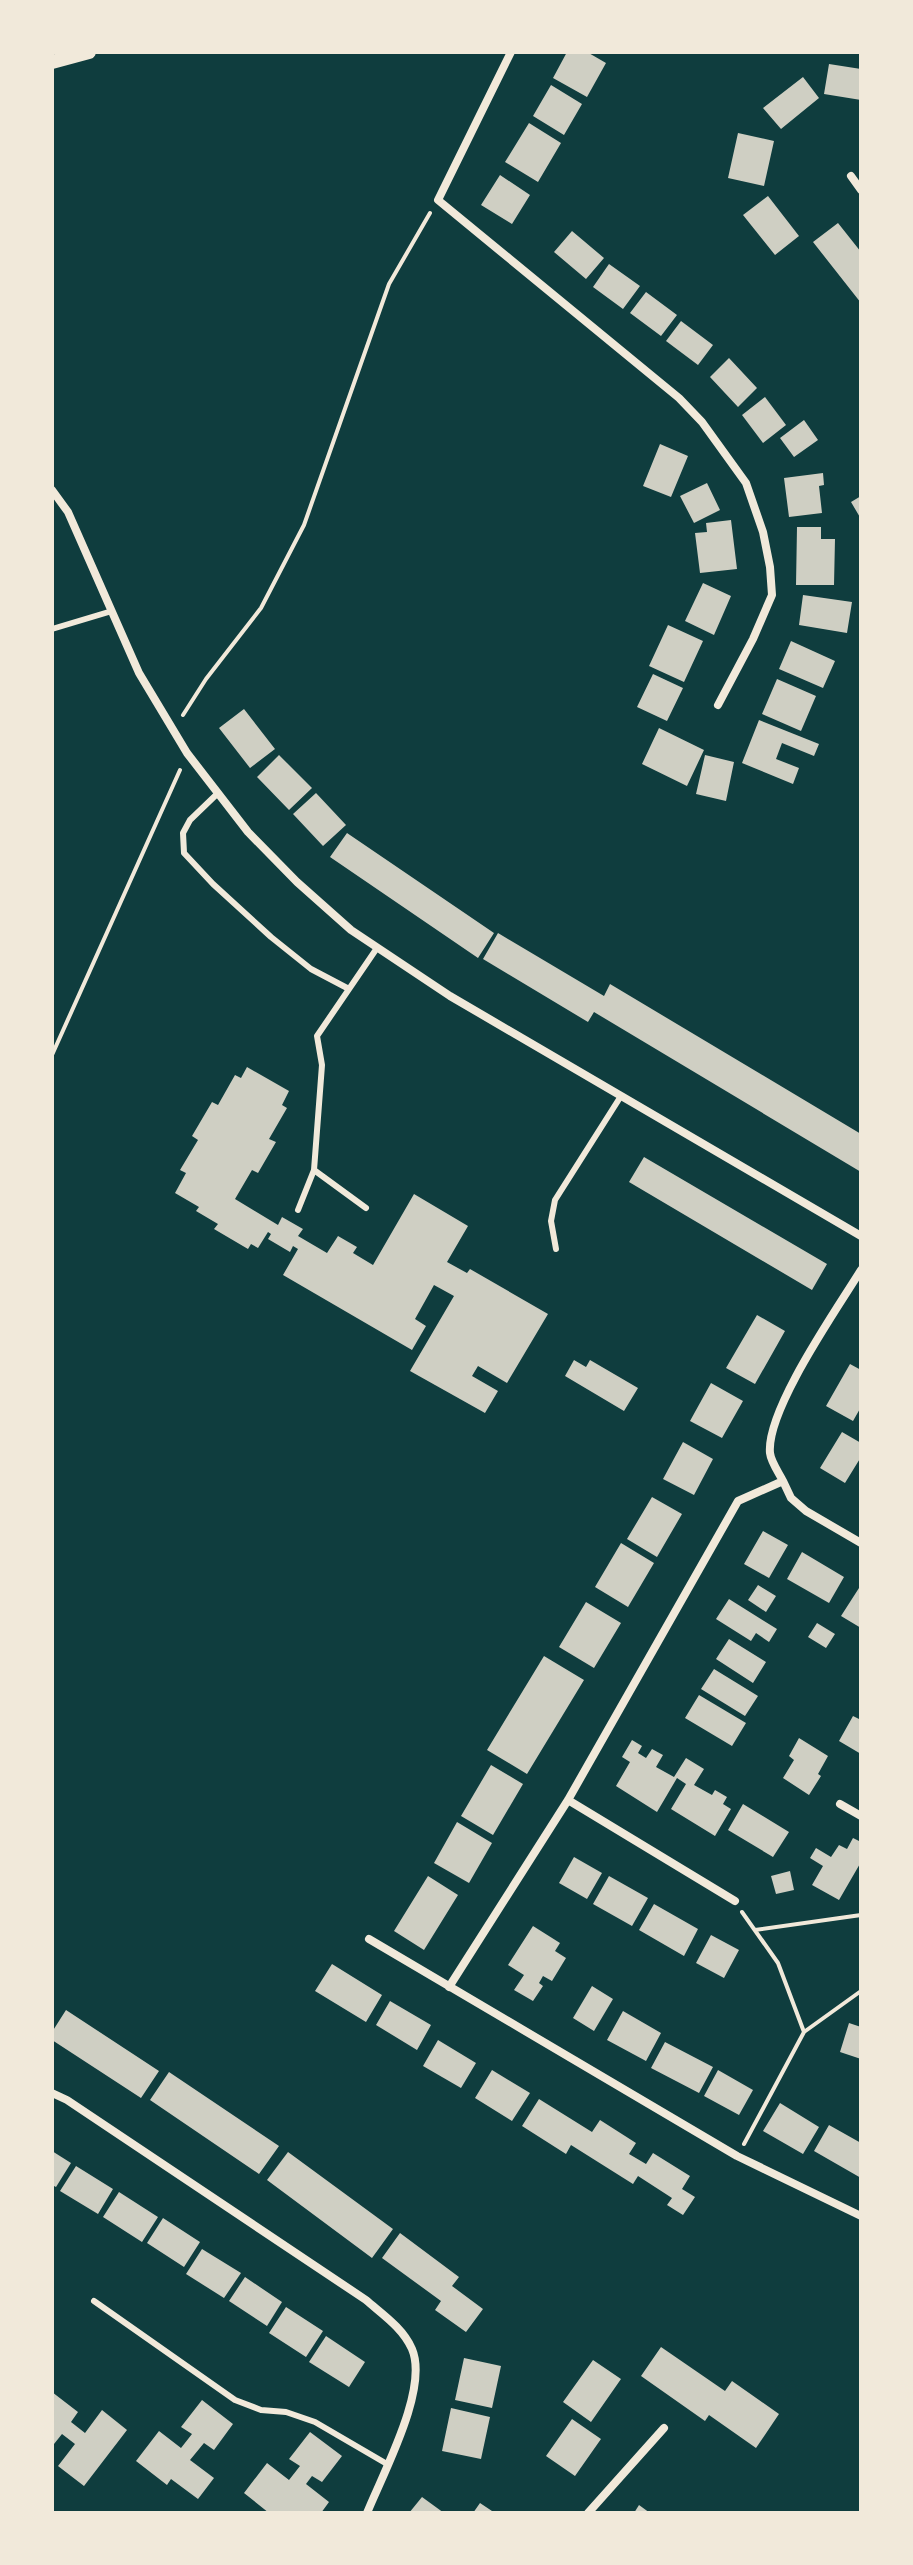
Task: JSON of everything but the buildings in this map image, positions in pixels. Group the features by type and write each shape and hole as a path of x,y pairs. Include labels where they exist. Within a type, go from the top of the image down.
{"street":[{"path":"52,62 89,52"},
{"path":"511,52 438,200 679,398 702,422 746,483 763,532 772,595 718,705"},
{"path":"851,176 861,190"},
{"path":"52,490 68,512 139,673 187,753 248,832 297,882 351,930 450,996 861,1236"},
{"path":"861,1270 785,1396 772,1429 770,1455 791,1498 806,1511 861,1543"},
{"path":"449,1987 568,1800 738,1501 783,1481"},
{"path":"568,1800 735,1901"},
{"path":"840,1804 861,1816"},
{"path":"369,1939 737,2156 861,2216"},
{"path":"52,2093 67,2100 366,2300 398,2328 412,2348 418,2370 413,2399 367,2513"},
{"path":"588,2513 664,2428"}],"lane":[{"path":"52,629 112,611"},
{"path":"217,794 190,820 183,833 184,853 271,937 311,969 349,989"},
{"path":"298,1210 314,1170 322,1065 317,1036 377,948"},
{"path":"556,1249 551,1221 555,1200 621,1096"},
{"path":"314,1170 366,1208"},
{"path":"94,2301 235,2400 261,2410 286,2412 315,2422 387,2464"}],"path":[{"path":"174,731 206,679 261,608 304,525 389,284 438,200"},
{"path":"52,1055 187,753"},
{"path":"735,1901 778,1963 804,2032"},
{"path":"755,1930 861,1915"},
{"path":"737,2156 804,2032 861,1991"}]}
